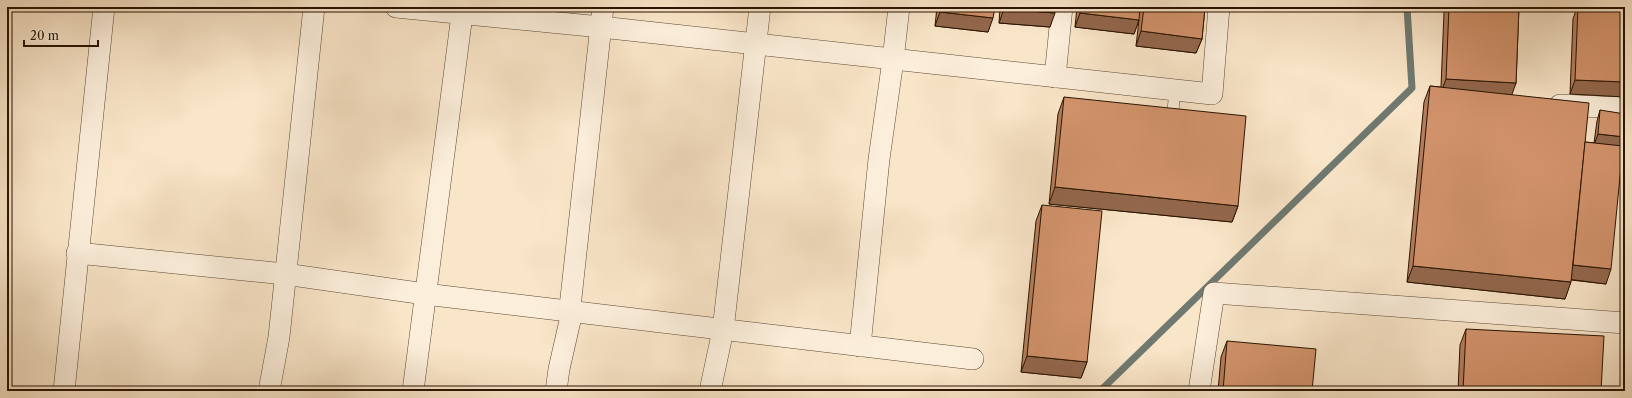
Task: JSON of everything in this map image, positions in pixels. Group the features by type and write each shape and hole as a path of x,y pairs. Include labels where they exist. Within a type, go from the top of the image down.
{"street":[{"path":"64,391 77,253 104,7"},
{"path":"269,391 279,337 314,7"},
{"path":"396,7 602,17 756,45 1212,94 1219,7"},
{"path":"710,391 723,330 760,7"},
{"path":"860,346 879,159 899,7"},
{"path":"1055,77 1062,7"},
{"path":"413,391 462,10"},
{"path":"556,391 559,368 572,312 570,307 602,17"},
{"path":"1542,104 1625,108"},
{"path":"77,253 285,274 425,294 973,359"},
{"path":"1199,391 1214,294 1625,323"}],"lane":[{"path":"1172,121 1175,90"}],"building":[{"path":"941,7 995,7 993,18 940,12"},
{"path":"1004,7 1055,7 1055,13 1004,9"},
{"path":"1080,7 1140,7 1139,20 1080,13"},
{"path":"1144,7 1205,7 1202,39 1141,31"},
{"path":"1449,7 1519,7 1516,83 1446,79"},
{"path":"1578,7 1625,7 1625,82 1575,80"},
{"path":"1430,86 1589,103 1571,282 1413,266"},
{"path":"1064,97 1246,116 1238,206 1055,187"},
{"path":"1600,110 1625,114 1625,137 1598,134"},
{"path":"1585,142 1623,146 1611,269 1573,265"},
{"path":"1042,205 1102,211 1087,362 1027,356"},
{"path":"1466,329 1604,336 1601,391 1463,391"},
{"path":"1227,341 1316,349 1312,391 1223,391"}],"waterway":[{"path":"1100,391 1412,88 1407,7"}]}
